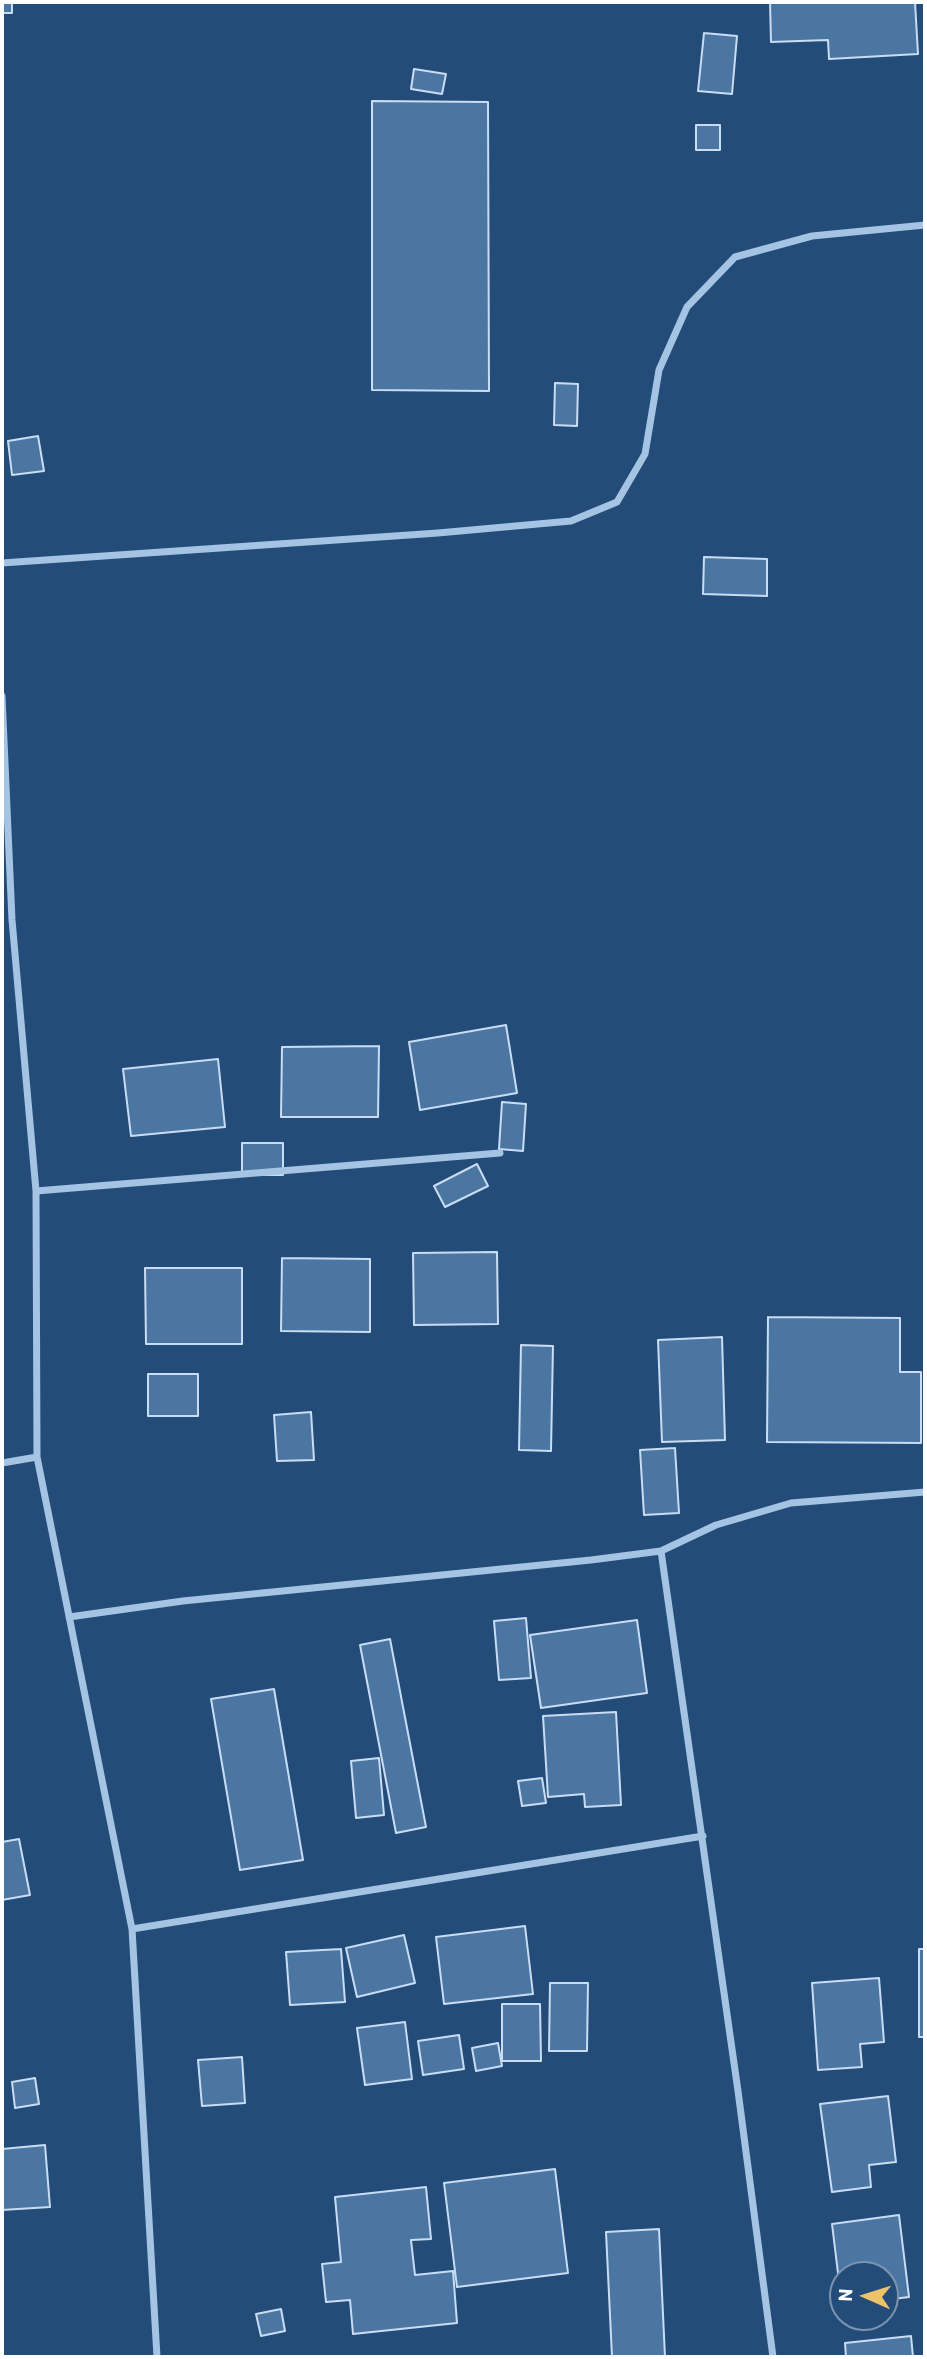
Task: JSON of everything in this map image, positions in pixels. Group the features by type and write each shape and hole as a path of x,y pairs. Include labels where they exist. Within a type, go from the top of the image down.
{"street":[{"path":"2,563 438,533 571,521 617,502 645,454 659,370 687,307 735,257 812,236 925,225"},
{"path":"2,696 12,920 36,1191 37,1457 132,1930 157,2357"},
{"path":"36,1191 500,1153"},
{"path":"2,1463 37,1457"},
{"path":"69,1617 183,1601 661,1551 716,1525 791,1503 925,1492"},
{"path":"661,1551 703,1836 772,2357"},
{"path":"132,1930 703,1836"}],"building":[{"path":"2,2 12,2 12,13 2,13"},
{"path":"770,2 915,2 918,54 829,59 828,40 771,42"},
{"path":"704,33 737,36 732,94 698,91"},
{"path":"414,69 446,74 442,94 411,89"},
{"path":"372,101 488,102 489,391 372,390"},
{"path":"696,125 720,125 720,150 696,150"},
{"path":"555,383 578,384 577,426 554,425"},
{"path":"38,436 44,471 12,475 8,441"},
{"path":"704,557 767,559 767,596 703,594"},
{"path":"506,1025 517,1093 420,1110 409,1042"},
{"path":"379,1046 378,1117 281,1117 282,1047"},
{"path":"218,1059 225,1127 131,1136 123,1069"},
{"path":"502,1102 526,1104 523,1151 499,1149"},
{"path":"242,1143 283,1143 283,1175 242,1175"},
{"path":"477,1164 488,1186 445,1207 434,1186"},
{"path":"497,1252 498,1324 414,1325 413,1253"},
{"path":"282,1258 370,1259 370,1332 281,1331"},
{"path":"145,1268 242,1268 242,1344 146,1344"},
{"path":"768,1317 900,1318 900,1372 921,1372 921,1443 767,1442"},
{"path":"722,1337 725,1440 662,1442 658,1340"},
{"path":"521,1345 553,1346 551,1451 519,1450"},
{"path":"148,1374 198,1374 198,1416 148,1416"},
{"path":"311,1412 314,1460 277,1461 274,1415"},
{"path":"675,1448 679,1513 644,1515 640,1450"},
{"path":"526,1618 531,1678 499,1680 494,1621"},
{"path":"637,1620 647,1693 541,1708 530,1635"},
{"path":"390,1639 426,1827 396,1833 360,1645"},
{"path":"274,1689 303,1860 240,1870 211,1699"},
{"path":"616,1712 621,1805 585,1807 584,1794 548,1797 543,1716"},
{"path":"379,1758 384,1815 356,1818 351,1761"},
{"path":"542,1778 546,1803 522,1806 518,1781"},
{"path":"19,1839 30,1895 2,1900 2,1842"},
{"path":"525,1926 533,1994 444,2004 436,1937"},
{"path":"404,1935 415,1983 357,1997 346,1948"},
{"path":"341,1949 345,2002 290,2005 286,1952"},
{"path":"919,1949 925,1949 925,2037 919,2037"},
{"path":"879,1978 884,2042 860,2044 862,2067 818,2070 812,1983"},
{"path":"550,1983 588,1983 587,2051 549,2051"},
{"path":"502,2004 540,2004 541,2061 502,2061"},
{"path":"405,2022 412,2079 365,2085 357,2028"},
{"path":"459,2035 464,2069 423,2075 418,2041"},
{"path":"498,2043 502,2066 476,2071 472,2048"},
{"path":"242,2057 245,2103 202,2106 198,2060"},
{"path":"35,2078 39,2104 15,2108 12,2082"},
{"path":"888,2096 896,2162 869,2165 871,2187 832,2192 820,2104"},
{"path":"45,2145 50,2207 2,2210 2,2149"},
{"path":"555,2169 568,2273 457,2287 444,2183"},
{"path":"426,2187 431,2239 411,2240 415,2275 453,2271 457,2323 353,2334 350,2300 326,2302 322,2264 341,2262 335,2197"},
{"path":"899,2215 909,2297 899,2298 899,2261 837,2261 832,2224"},
{"path":"659,2229 665,2357 612,2357 606,2232"},
{"path":"281,2309 285,2331 261,2336 256,2314"},
{"path":"911,2336 913,2357 846,2357 845,2343"}]}
